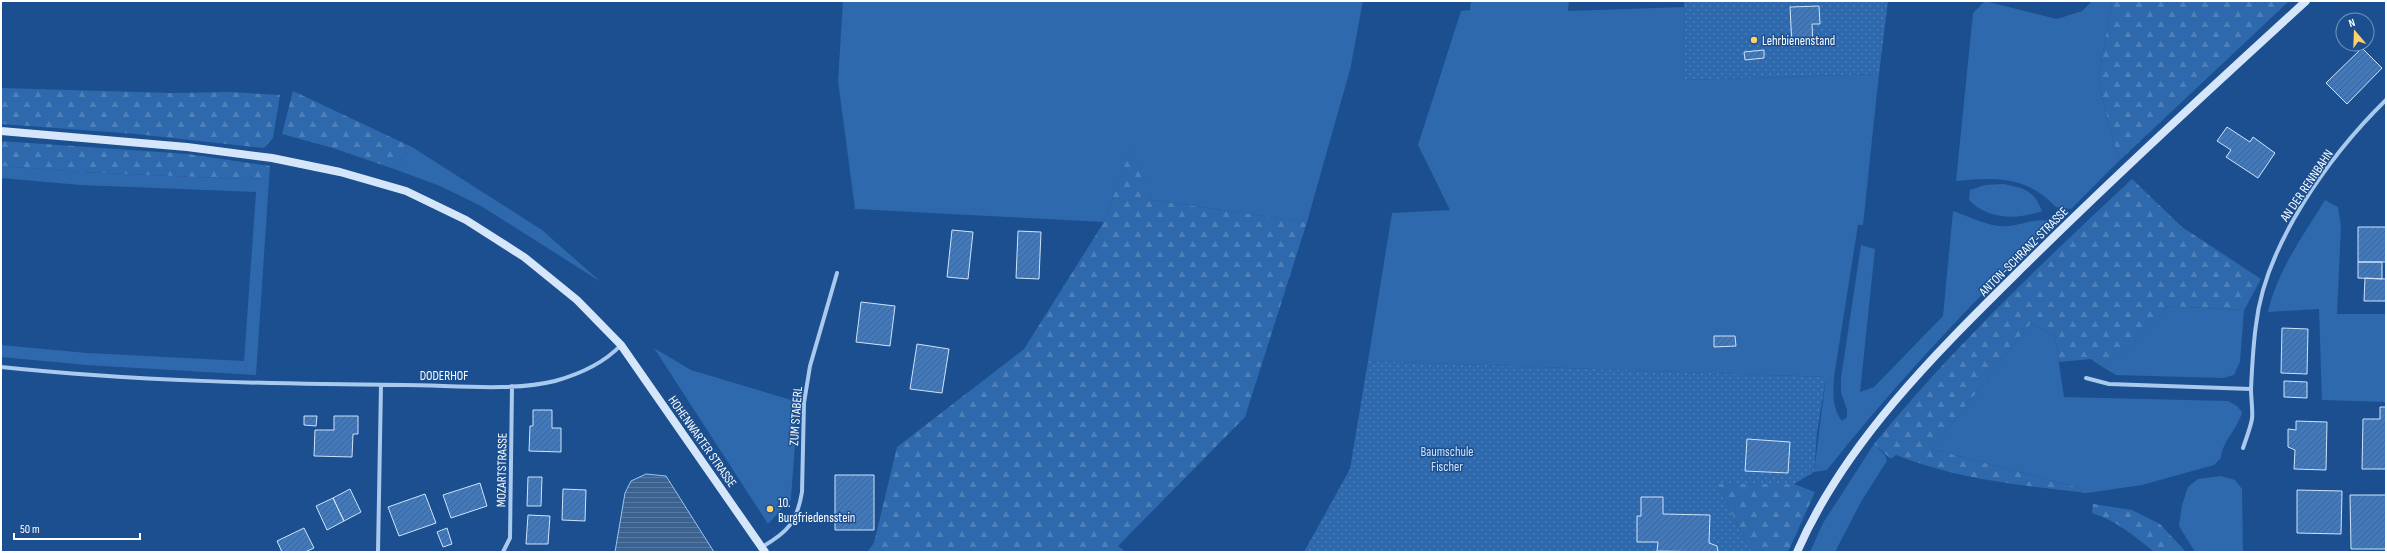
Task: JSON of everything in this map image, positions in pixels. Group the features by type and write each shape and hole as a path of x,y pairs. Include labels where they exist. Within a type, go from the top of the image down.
{"street":[{"name":"ANTON-SCHRANZ-STRASSE","path":"1797,552 1850,460 1888,411 1940,350 2071,220 2306,1"},
{"name":"AN DER RENNBAHN","path":"2243,448 2252,419 2251,389 2256,325 2262,291 2292,221 2351,138 2386,101"},
{"name":"HOHENWARTER STRASSE","path":"1,131 188,147 272,158 340,172 406,191 466,220 524,257 577,300 621,345 763,550"},
{"name":"ZUM STABERL","path":"763,550 787,530 795,519 800,506 802,492 804,403 810,366 837,273"},
{"name":"DODERHOF","path":"1,367 93,376 381,385 512,386 555,381 575,374 603,360 621,345"},
{"path":"2086,378 2109,384 2251,389"},
{"path":"378,552 381,385"},
{"name":"MOZARTSTRASSE","path":"503,552 510,538 512,386"}],"green space":[{"path":"843,1 1363,1 1350,70 1307,222 1152,200 1131,148 1104,222 855,209 838,81"},
{"path":"1471,1 1569,1 1568,11 1684,7 1686,80 1879,74 1863,225 1858,225 1834,377 1833,395 1835,406 1836,411 1842,421 1847,417 1847,410 1841,392 1841,378 1861,245 1875,249 1860,392 1874,387 1943,316 1953,211 1981,222 1995,225 2009,226 2042,220 2051,223 2051,226 1992,284 1935,344 1880,406 1827,470 1814,472 1826,377 1368,361 1392,213 1450,210 1418,145 1461,11 1470,10"},
{"path":"1684,1 1888,1 1879,74 1685,80"},
{"path":"1985,1 2057,19 2082,11 2092,1 2112,1 2098,81 2119,161 2071,209 2056,207 2033,189 2010,181 1985,179 1956,181 1973,13"},
{"path":"2112,1 2289,1 2119,161 2098,81"},
{"path":"1,88 172,93 230,92 280,95 273,138 264,148 136,134 1,124"},
{"path":"293,91 412,147 394,169 333,148 282,134"},
{"path":"1,141 188,154 270,166 269,180 80,172 1,166"},
{"path":"412,147 542,230 601,282 481,206 440,186 394,169"},
{"path":"1131,147 1152,200 1307,222 1245,417 1118,546 1126,552 867,552 874,543 897,447 1024,349 1104,222"},
{"path":"1,166 80,172 269,180 256,375 86,365 1,357 1,345 87,353 244,361 256,192 80,185 1,178"},
{"path":"2132,179 2182,227 2261,279 2244,310 2168,306 2126,351 2101,366 2091,359 2059,362 2055,336 2031,323 1932,449 2079,488 2087,493 2014,484 1967,476 1896,455 1891,459 1874,444 1904,408 1998,307"},
{"path":"2003,184 2017,187 2032,194 2042,211 2013,217 1994,215 1977,207 1969,200 1970,190 1985,185"},
{"path":"2325,200 2338,207 2341,226 2337,314 2386,314 2386,402 2322,400 2319,309 2268,312 2272,297 2284,268"},
{"path":"2168,306 2244,310 2240,362 2234,375 2223,378 2116,375 2101,366 2126,351"},
{"path":"2031,323 2055,336 2064,397 2228,401 2237,406 2242,412 2224,446 2221,458 2214,465 2142,485 2087,493 2079,488 1932,449"},
{"path":"654,348 691,370 798,402 791,499 768,524"},
{"name":"Baumschule Fischer","path":"1368,361 1826,377 1817,433 1814,472 1794,484 1717,484 1751,552 1304,552 1350,469"},
{"path":"1874,444 1885,455 1887,461 1862,500 1835,552 1810,552 1823,523"},
{"path":"2221,476 2235,480 2242,489 2243,552 2195,552 2179,526 2182,505 2188,487 2198,479"},
{"path":"1717,484 1794,484 1815,492 1788,552 1751,552"},
{"path":"2093,504 2132,510 2160,524 2186,552 2154,552 2117,524 2092,513"}],"shaded area":[{"path":"646,474 666,476 714,552 615,552 625,493 631,481"}],"building":[{"path":"1819,6 1820,24 1812,24 1813,45 1792,46 1790,7"},
{"path":"1764,50 1764,58 1745,60 1744,52"},
{"path":"2358,52 2366,52 2382,68 2347,104 2326,83"},
{"path":"2227,127 2250,142 2253,137 2275,153 2258,178 2226,157 2231,150 2217,141"},
{"path":"2358,227 2386,227 2386,262 2358,262"},
{"path":"952,230 973,232 968,279 947,277"},
{"path":"1018,231 1041,232 1039,279 1016,278"},
{"path":"2358,262 2382,262 2382,279 2358,278"},
{"path":"2365,278 2386,279 2386,301 2364,301"},
{"path":"861,302 895,306 890,346 856,342"},
{"path":"2282,328 2308,329 2307,374 2281,373"},
{"path":"1714,336 1735,336 1736,346 1714,347"},
{"path":"917,344 949,349 942,393 910,389"},
{"path":"2284,381 2307,382 2307,398 2284,397"},
{"path":"2380,407 2386,407 2386,469 2362,469 2363,419 2380,419"},
{"path":"533,410 552,410 552,428 561,428 561,452 529,451 530,426 533,426"},
{"path":"304,416 317,416 316,426 304,425"},
{"path":"334,416 358,416 358,434 353,434 352,457 314,456 315,430 334,430"},
{"path":"2296,421 2327,422 2326,470 2294,469 2295,450 2288,447 2288,429 2296,430"},
{"path":"1747,439 1790,442 1788,473 1745,471"},
{"path":"835,475 874,475 874,530 835,530"},
{"path":"528,477 542,477 541,506 527,506"},
{"path":"480,483 487,506 451,518 443,495"},
{"path":"350,489 361,512 344,521 333,498"},
{"path":"563,489 586,490 585,521 562,520"},
{"path":"2297,490 2342,491 2341,534 2297,533"},
{"path":"425,494 436,523 399,536 388,507"},
{"path":"2350,495 2386,495 2386,549 2351,549"},
{"path":"1641,497 1663,497 1663,514 1710,515 1709,543 1717,546 1718,552 1657,551 1658,542 1637,542 1637,516 1641,516"},
{"path":"333,498 344,521 327,530 316,506"},
{"path":"528,515 550,516 548,544 526,544"},
{"path":"304,528 314,548 305,552 282,552 277,541"},
{"path":"447,528 452,544 443,547 437,532"}],"place":[{"name":"Lehrbienenstand","path":"1754,40"},
{"name":"10. Burgfriedensstein","path":"770,509"}]}
